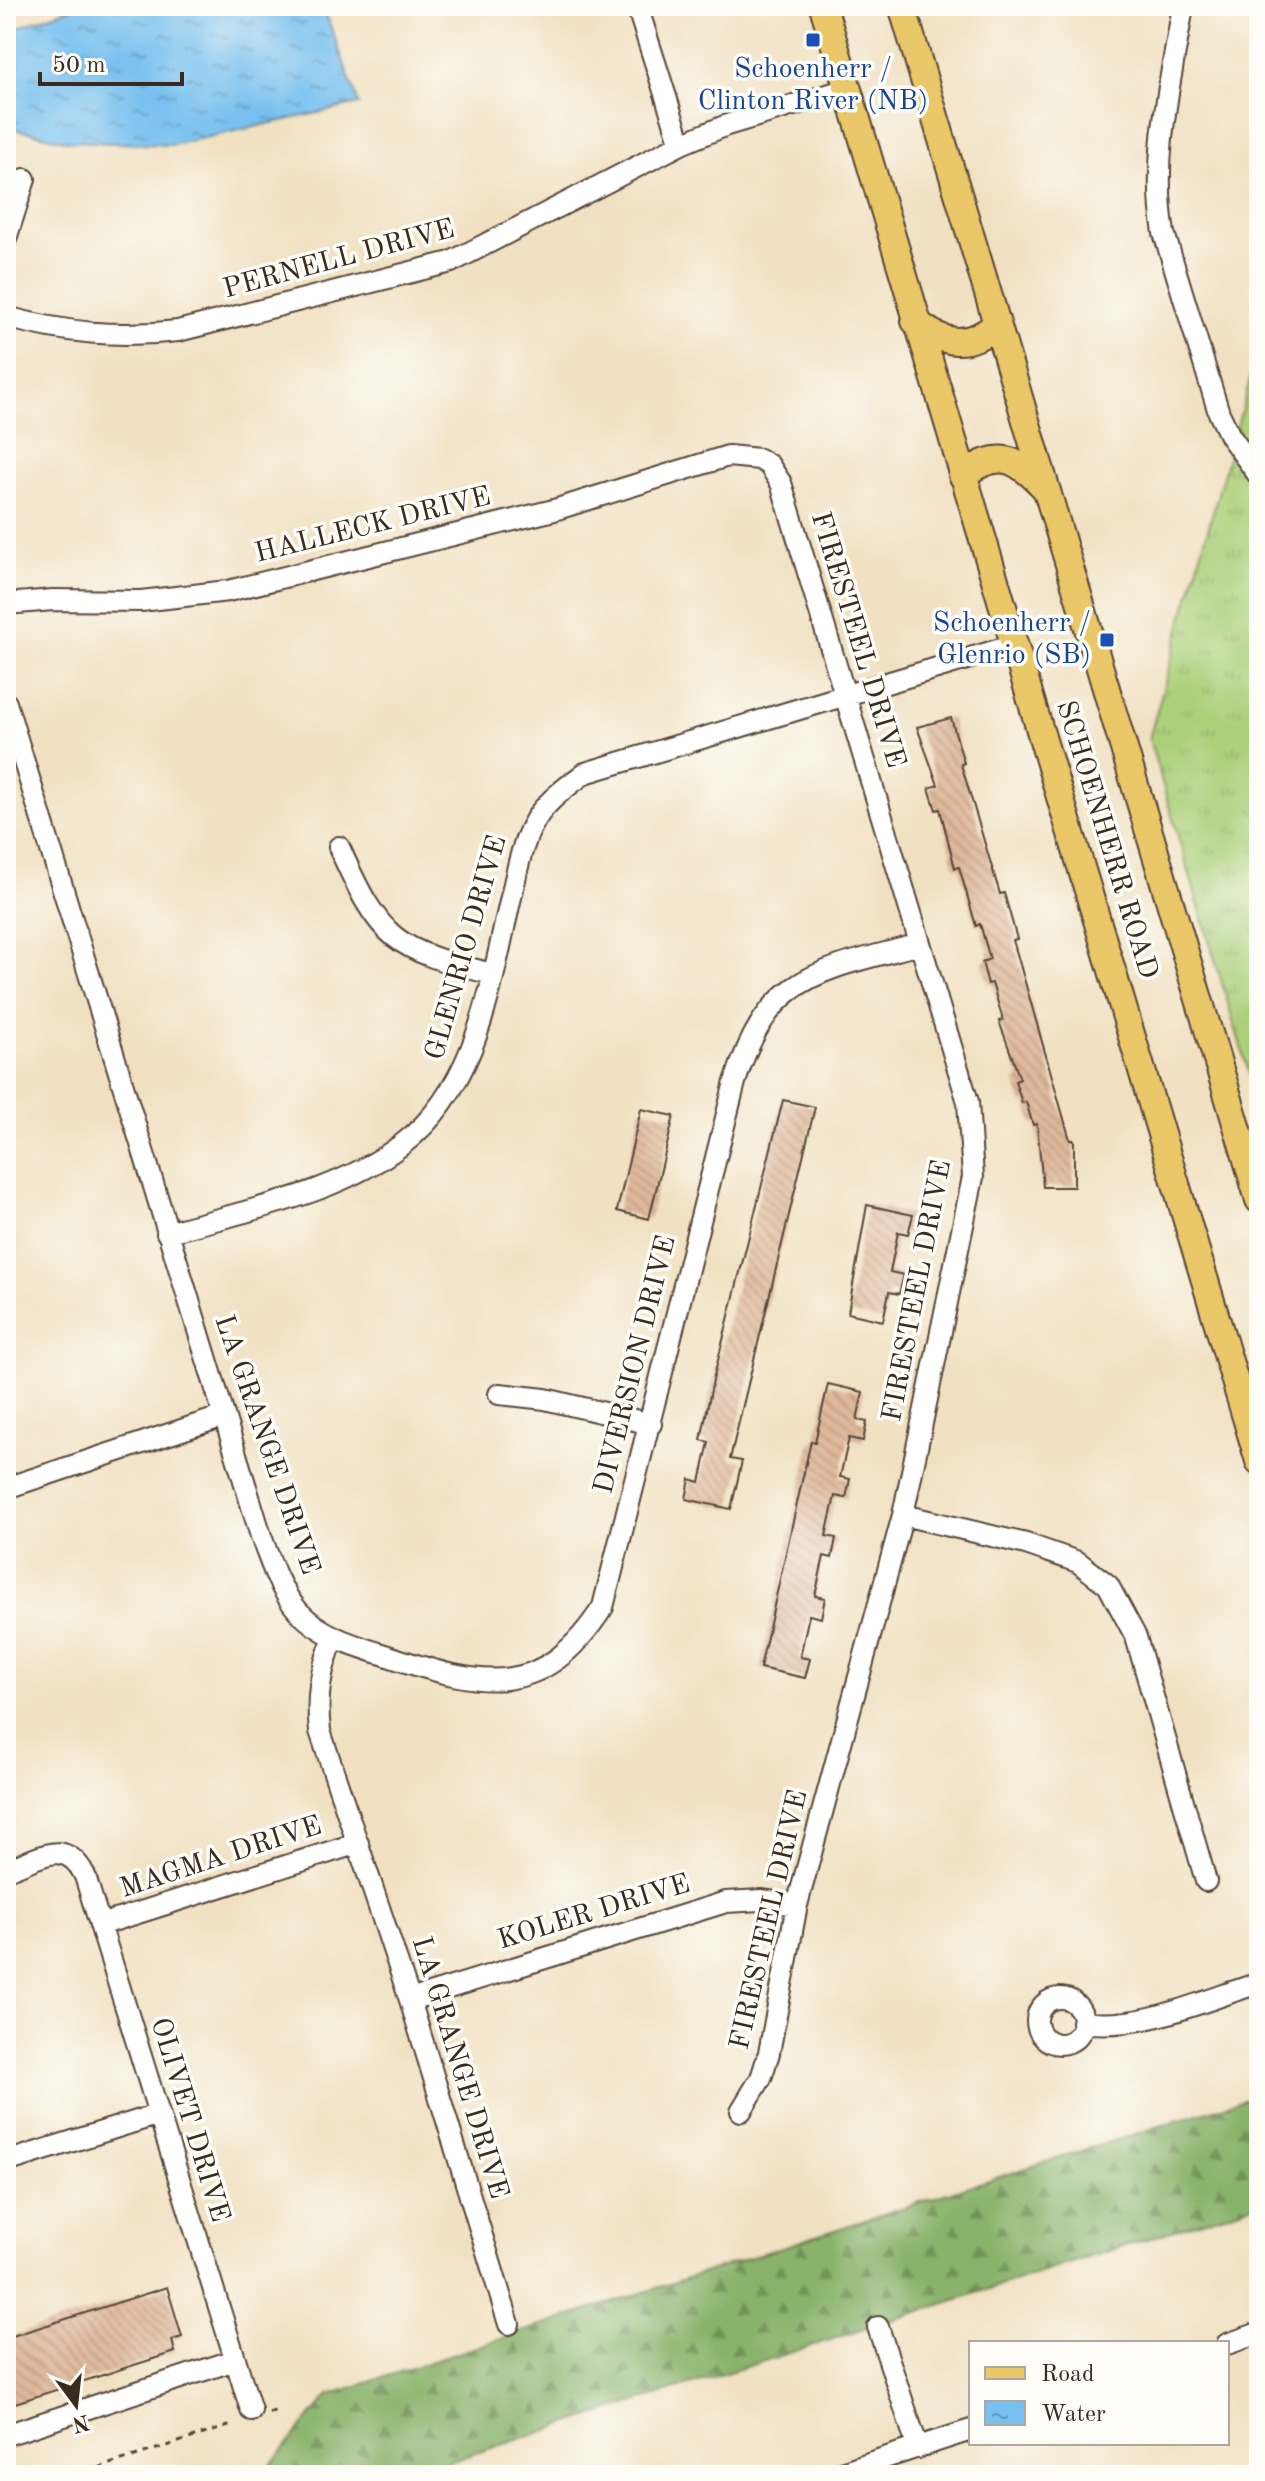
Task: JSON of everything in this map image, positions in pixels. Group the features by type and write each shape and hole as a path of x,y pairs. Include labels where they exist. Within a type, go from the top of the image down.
{"main road":[{"name":"SCHOENHERR ROAD","path":"823,6 915,321 1258,1455"},
{"name":"SCHOENHERR ROAD","path":"902,6 995,326 1259,1200"},
{"path":"915,321 943,340 957,343 970,342 995,326"},
{"path":"962,475 979,464 1003,458 1026,469 1044,487"}],"street":[{"path":"637,6 681,144"},
{"path":"1183,6 1159,152 1159,205 1164,233 1219,413 1230,436 1259,476"},
{"name":"PERNELL DRIVE","path":"6,317 63,331 138,336 178,331 424,272 476,252 681,144 727,125 847,89"},
{"path":"6,239 25,179"},
{"name":"HALLECK DRIVE","path":"6,604 53,600 141,601 228,591 554,510 709,461 746,455"},
{"name":"FIRESTEEL DRIVE","path":"741,2111 761,2078 769,2053 797,1905 903,1515 973,1177 968,1102 781,483 769,465 746,455"},
{"name":"GLENRIO DRIVE","path":"167,1233 327,1186 370,1166 405,1142 442,1107 458,1080 480,1023 522,849 538,815 556,795 585,773 1014,645"},
{"name":"LA GRANGE DRIVE","path":"6,703 167,1233 279,1586 301,1614 334,1638 320,1676 317,1704 320,1731 410,2000 509,2324"},
{"path":"339,847 368,910 398,942 418,953 492,974"},
{"name":"DIVERSION DRIVE","path":"334,1638 455,1678 518,1677 556,1659 585,1635 603,1607 746,1045 762,1017 783,995 810,977 920,944"},
{"path":"499,1394 545,1399 651,1424"},
{"path":"6,1488 224,1416"},
{"path":"903,1515 1039,1549 1078,1562 1108,1585 1136,1637 1206,1881"},
{"name":"MAGMA DRIVE","path":"100,1925 358,1843"},
{"name":"OLIVET DRIVE","path":"6,1870 48,1854 64,1853 78,1862 85,1876 251,2416"},
{"name":"KOLER DRIVE","path":"410,2000 726,1902 761,1900 797,1905"},
{"path":"1082,2022 1101,2025 1139,2020 1259,1983"},
{"path":"6,2162 156,2115"},
{"path":"878,2327 918,2448"},
{"path":"1229,2343 1259,2333"},
{"path":"6,2435 235,2360"},
{"path":"832,2475 969,2431"}],"path":[{"path":"75,2475 280,2409"}],"green space":[{"path":"1259,324 1259,1107 1149,739 1250,380"},
{"path":"1259,2095 1259,2203 407,2475 262,2475 329,2395"}],"water":[{"path":"76,6 323,6 359,104 172,145 69,141 6,127 6,32"}],"building":[{"path":"951,718 964,763 961,764 1000,894 1004,893 1017,939 1013,940 1070,1140 1074,1140 1074,1187 1043,1187 1037,1124 1033,1125 1015,1081 1020,1079 999,1021 1003,1020 992,983 988,984 982,962 990,959 980,924 976,926 959,867 955,868 940,809 936,810 929,788 938,785 917,727"},
{"path":"783,1100 815,1107 730,1459 742,1461 731,1509 686,1499 690,1479 700,1482 709,1442 701,1440 713,1380"},
{"path":"641,1109 674,1116 649,1219 617,1211"},
{"path":"867,1205 913,1215 908,1234 898,1232 890,1272 904,1275 899,1294 889,1292 883,1321 848,1313"},
{"path":"828,1384 863,1392 857,1420 867,1422 863,1441 849,1438 840,1477 850,1479 846,1498 835,1496 826,1536 836,1538 832,1558 824,1556 815,1596 825,1598 821,1618 809,1615 800,1657 810,1659 805,1678 760,1668 811,1441 815,1442"},
{"path":"167,2287 182,2337 172,2340 175,2352 6,2406 6,2338"}],"place":[{"name":"Schoenherr / Clinton River (NB)","path":"813,40"},
{"name":"Schoenherr / Glenrio (SB)","path":"1107,640"}]}
